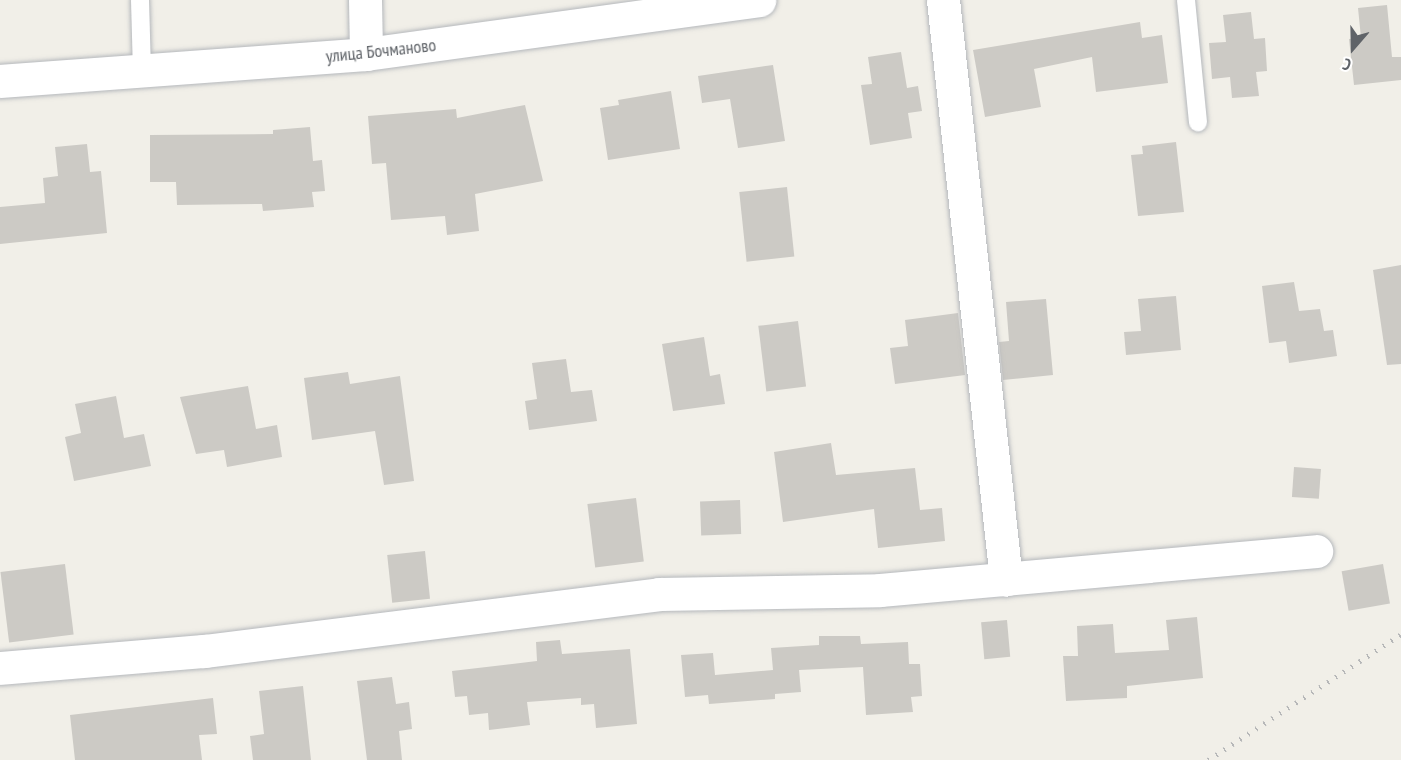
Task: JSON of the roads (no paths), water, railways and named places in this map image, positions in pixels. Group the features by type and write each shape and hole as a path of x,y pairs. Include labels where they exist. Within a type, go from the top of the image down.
{"street":[{"path":"365,0 366,54"},
{"name":"улица Бочманово","path":"0,81 366,54 759,0"},
{"path":"943,0 1006,580"},
{"path":"0,668 204,651 659,594 880,590 1316,551"}],"lane":[{"path":"140,0 142,72"},
{"path":"1186,0 1198,122"}],"railway":[{"path":"1208,760 1401,634"}]}
